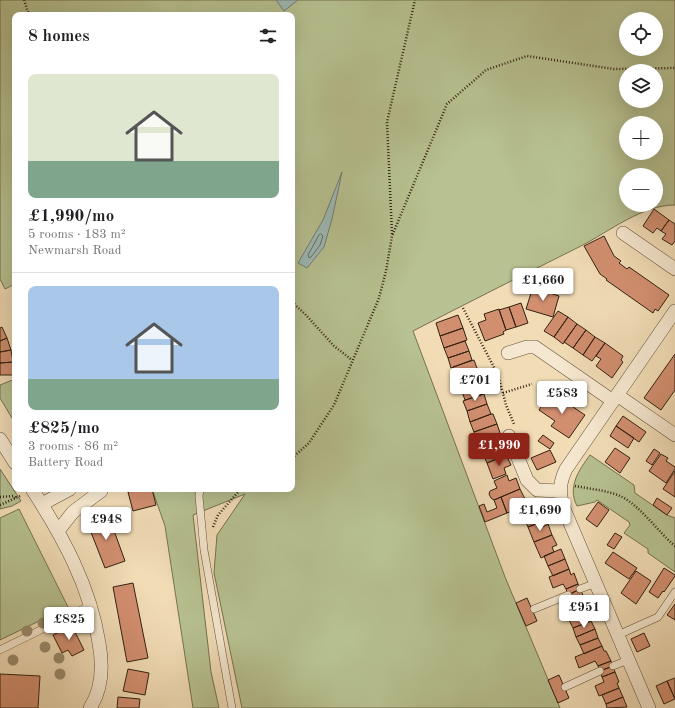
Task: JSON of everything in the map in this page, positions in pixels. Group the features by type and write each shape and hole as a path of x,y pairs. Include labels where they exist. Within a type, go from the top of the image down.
{"street":[{"path":"623,233 675,269"},
{"path":"649,708 564,509 560,491 563,475 566,469 675,311"},
{"path":"508,353 527,347 535,347 675,435"},
{"path":"512,431 527,480 537,490 560,491"},
{"path":"0,439 12,459"},
{"path":"34,492 58,531 73,560 91,606 97,631 102,668 100,686 90,708"},
{"path":"42,504 64,492"},
{"path":"58,531 73,512 100,492"}],"lane":[{"path":"200,492 204,550 232,708"},
{"path":"580,589 596,583"},
{"path":"618,635 658,617 675,592"},
{"path":"534,610 568,595"},
{"path":"0,650 91,606"},
{"path":"613,666 628,660"},
{"path":"565,687 600,672"}],"path":[{"path":"24,0 28,12"},
{"path":"295,455 309,443 334,405 352,360 380,298 392,236 387,122 415,0"},
{"path":"392,236 447,104 486,70 527,56 614,69 675,68"},
{"path":"295,305 306,314 334,346 352,360"},
{"path":"463,308 497,373 512,431"},
{"path":"503,393 532,384"},
{"path":"575,486 610,493 630,501 663,536 675,546"},
{"path":"212,529 218,515 238,492"},
{"path":"0,497 13,496 15,499"},
{"path":"0,505 20,496"}],"green space":[{"path":"0,0 675,0 675,205 663,206 663,168 619,168 619,212 643,212 581,246 413,331 505,577 560,708 242,708 214,573 217,535 245,494 193,515 211,672 219,708 193,708 165,526 153,492 295,492 295,12 12,12 12,286 5,289 0,279"},
{"path":"12,380 12,418 0,398 0,385"},
{"path":"590,455 634,485 635,493 667,515 675,518 675,572 648,553 648,549 624,533 630,525 629,522 597,500 595,502 577,506 573,492 574,485 578,473"},
{"path":"0,469 12,487 12,492 15,492 21,501 12,506 0,509"},
{"path":"19,509 68,607 0,640 0,518"}],"water":[{"path":"276,0 298,0 284,11"},
{"path":"342,172 332,219 324,247 307,268 298,263 323,220"}],"pier":[{"path":"12,427 12,447 0,453 0,434"}],"building":[{"path":"652,212 658,212 669,220 661,231 657,228 653,233 643,226"},
{"path":"669,220 675,224 675,241 672,245 662,239 666,234 661,231"},
{"path":"604,236 614,256 621,261 619,263 627,269 629,267 669,295 658,311 655,309 653,313 606,280 607,279 600,274 584,246"},
{"path":"533,287 559,296 553,317 526,309"},
{"path":"521,303 528,323 516,327 509,307"},
{"path":"509,307 516,327 506,330 499,310"},
{"path":"499,309 506,330 503,332 504,334 485,341 478,323 486,320 484,314"},
{"path":"558,311 568,317 554,337 544,331"},
{"path":"458,315 463,328 440,336 436,323"},
{"path":"568,317 577,324 563,344 554,337"},
{"path":"577,324 586,330 573,348 564,342"},
{"path":"2,327 7,338 0,341 0,328"},
{"path":"463,328 467,340 444,348 440,336"},
{"path":"586,330 595,337 583,355 573,348"},
{"path":"595,337 605,343 592,361 583,355"},
{"path":"7,338 11,350 0,352 0,341"},
{"path":"465,341 469,351 448,358 444,348"},
{"path":"605,343 623,356 621,360 623,362 612,378 596,366 601,359 596,356"},
{"path":"11,350 12,362 0,363 0,352"},
{"path":"469,351 472,360 451,368 448,358"},
{"path":"675,354 675,390 661,410 644,398"},
{"path":"474,360 478,371 457,378 453,367"},
{"path":"12,362 12,375 0,375 0,363"},
{"path":"478,371 482,382 461,389 457,378"},
{"path":"482,382 486,393 465,400 461,389"},
{"path":"551,392 585,415 569,438 551,426 555,421 539,410"},
{"path":"484,394 487,404 467,411 463,401"},
{"path":"487,404 491,414 470,422 467,411"},
{"path":"493,414 497,424 474,432 470,422"},
{"path":"623,416 646,432 639,442 616,426"},
{"path":"497,424 501,436 478,444 474,432"},
{"path":"616,426 634,438 628,448 610,436"},
{"path":"543,435 554,443 550,449 538,441"},
{"path":"492,442 495,447 502,444 506,455 487,463 480,447"},
{"path":"615,448 630,458 620,473 605,462"},
{"path":"654,449 660,453 652,465 646,461"},
{"path":"550,450 556,462 537,470 531,458"},
{"path":"661,454 668,458 666,461 675,467 666,483 649,471"},
{"path":"506,455 511,465 504,468 506,474 493,479 487,463"},
{"path":"675,471 675,497 663,489"},
{"path":"507,475 509,481 516,478 520,489 494,500 489,494 490,491 497,488 494,481"},
{"path":"520,489 525,499 518,502 520,508 507,513 501,497"},
{"path":"128,492 153,492 156,505 133,511"},
{"path":"501,497 507,513 485,522 479,506 484,504 487,512 497,508 494,500"},
{"path":"657,498 672,508 667,515 653,505"},
{"path":"540,502 545,514 539,517 541,522 528,527 520,510"},
{"path":"598,502 609,510 597,527 586,519"},
{"path":"108,514 125,561 105,568 87,522"},
{"path":"541,522 543,527 548,524 552,535 534,542 528,527"},
{"path":"615,533 622,537 614,549 607,545"},
{"path":"552,535 557,545 552,547 554,552 541,558 534,542"},
{"path":"561,549 565,559 548,566 544,556"},
{"path":"613,552 637,568 629,579 605,563"},
{"path":"565,559 569,569 553,576 548,566"},
{"path":"664,568 675,576 658,598 649,592"},
{"path":"569,569 571,575 574,573 578,584 566,589 563,584 553,588 549,577"},
{"path":"636,571 651,581 636,604 621,593"},
{"path":"133,583 148,658 127,662 113,587"},
{"path":"578,584 580,589 568,595 566,589"},
{"path":"580,589 583,595 570,600 568,595"},
{"path":"583,595 587,605 585,606 587,612 567,621 562,609 572,605 570,600"},
{"path":"527,598 537,621 526,626 516,603"},
{"path":"675,604 675,620 667,615"},
{"path":"587,612 591,621 573,628 569,620"},
{"path":"591,621 595,629 576,637 573,628"},
{"path":"72,626 84,650 72,656 68,650 62,653 53,635"},
{"path":"595,629 598,638 580,645 576,637"},
{"path":"644,633 650,646 637,652 631,639"},
{"path":"598,638 602,646 584,654 580,645"},
{"path":"602,646 611,661 598,666 595,661 579,668 575,657"},
{"path":"611,661 613,666 600,671 598,666"},
{"path":"613,666 615,672 602,677 600,671"},
{"path":"128,669 149,673 145,695 123,691"},
{"path":"615,672 619,682 617,683 619,688 599,696 595,686 604,682 602,677"},
{"path":"0,674 40,676 38,708 0,708"},
{"path":"559,675 569,698 558,703 548,680"},
{"path":"675,678 675,699 667,681"},
{"path":"667,681 675,699 664,704 656,686"},
{"path":"619,688 623,697 606,704 602,695"},
{"path":"118,697 140,699 139,708 117,708"},
{"path":"623,697 627,707 607,708 606,704"}]}
